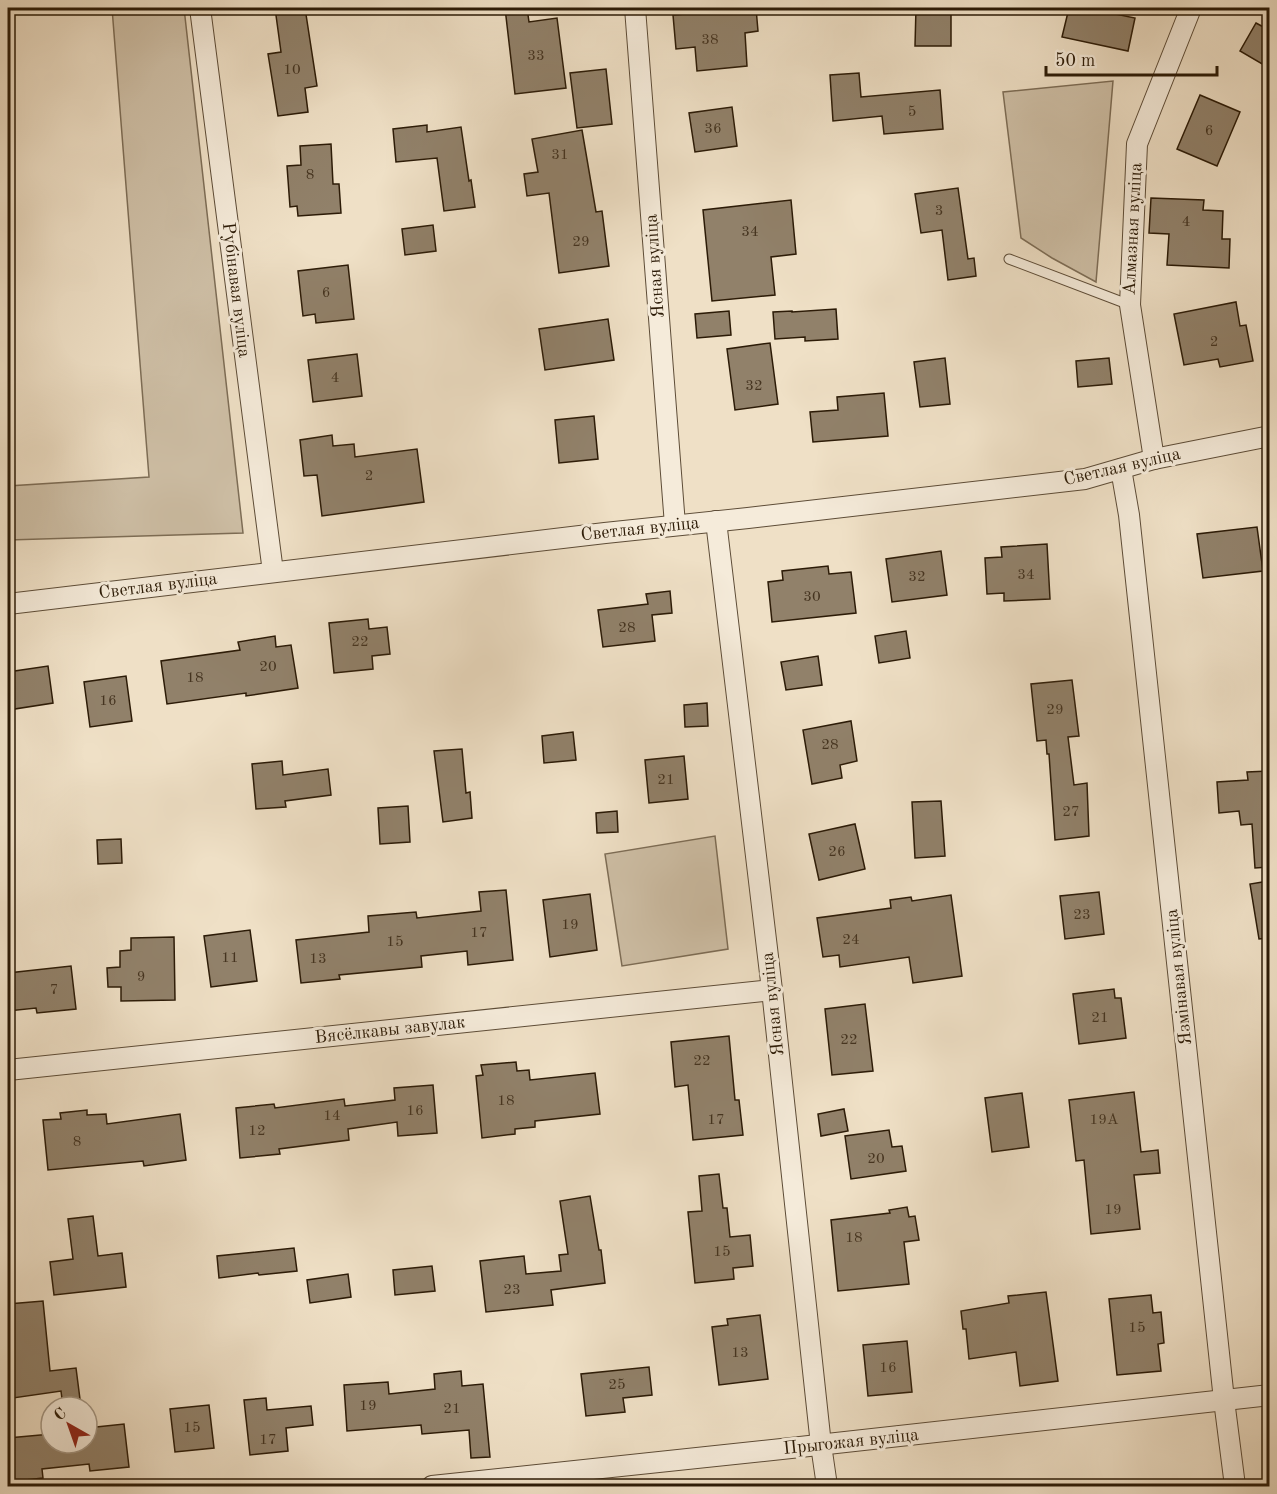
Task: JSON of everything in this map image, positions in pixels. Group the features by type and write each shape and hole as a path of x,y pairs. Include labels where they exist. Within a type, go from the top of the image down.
{"street":[{"name":"Рубінавая вуліца","path":"200,8 273,572"},
{"name":"Ясная вуліца","path":"635,8 675,525"},
{"name":"Алмазная вуліца","path":"1154,459 1130,305 1137,144 1191,8"},
{"name":"Светлая вуліца","path":"8,604 1085,479 1154,459 1269,436"},
{"name":"Язмінавая вуліца","path":"1121,469 1129,515 1235,1486"},
{"name":"Ясная вуліца","path":"716,521 772,990 827,1486"},
{"name":"Вясёлкавы завулак","path":"8,1070 772,990"},
{"name":"Прыгожая вуліца","path":"432,1486 1269,1395"}],"lane":[{"path":"1009,259 1130,305"}],"shaded area":[{"path":"112,8 184,8 243,533 8,540 8,486 149,477"},
{"path":"1113,81 1096,282 1021,238 1003,92"},
{"path":"715,836 728,949 622,966 605,854"}],"building":[{"path":"275,8 305,8 317,86 305,88 308,112 278,116 268,54 281,52"},
{"path":"505,8 527,8 529,22 557,18 566,88 515,94"},
{"path":"684,8 756,8 758,31 745,33 747,66 697,71 695,47 676,49 673,15 685,14"},
{"path":"916,8 951,8 951,46 915,46"},
{"path":"1069,8 1086,8 1135,18 1128,51 1062,37"},
{"path":"1256,23 1269,30 1269,68 1240,51"},
{"path":"606,69 612,124 577,128 570,73"},
{"path":"859,73 861,97 940,90 943,129 884,134 882,116 833,121 830,75"},
{"path":"1200,95 1240,112 1217,166 1177,149"},
{"path":"732,107 737,146 695,152 689,113"},
{"path":"427,125 427,132 461,127 475,207 444,211 437,158 396,162 393,129"},
{"path":"582,130 596,212 602,211 609,266 559,273 549,193 527,196 524,174 538,172 532,139"},
{"path":"331,144 333,184 339,184 341,213 298,216 297,206 290,207 287,166 301,165 300,146"},
{"path":"958,188 968,259 974,258 976,276 948,280 942,230 921,233 915,194"},
{"path":"1151,198 1204,200 1203,210 1223,211 1222,239 1230,239 1229,268 1167,265 1169,234 1149,233"},
{"path":"791,200 796,254 771,257 775,295 712,301 703,210"},
{"path":"433,225 436,251 405,255 402,229"},
{"path":"348,265 354,319 316,323 315,314 303,316 298,271"},
{"path":"1236,302 1240,326 1246,325 1253,361 1220,367 1218,359 1184,365 1174,314"},
{"path":"836,309 838,339 805,341 805,337 775,339 773,312"},
{"path":"729,311 731,335 697,338 695,314"},
{"path":"608,319 614,360 545,370 539,329"},
{"path":"770,343 778,404 735,410 727,349"},
{"path":"357,354 362,396 313,402 308,360"},
{"path":"945,358 950,404 920,407 914,362"},
{"path":"1109,358 1112,384 1078,387 1076,361"},
{"path":"884,393 888,436 813,442 810,412 838,410 837,397"},
{"path":"594,416 598,459 559,463 555,420"},
{"path":"332,435 333,446 354,444 355,457 417,449 424,502 322,516 317,475 304,476 300,440"},
{"path":"1257,527 1263,571 1203,578 1197,534"},
{"path":"1047,544 1050,599 1004,601 1004,593 987,594 985,558 1002,557 1001,547"},
{"path":"941,551 947,595 892,602 886,559"},
{"path":"828,566 829,574 851,572 856,613 772,622 768,582 783,580 782,571"},
{"path":"670,591 672,613 652,615 655,641 603,647 598,610 648,604 646,594"},
{"path":"368,619 369,629 387,627 390,654 372,656 373,669 334,673 329,623"},
{"path":"906,631 910,658 879,663 875,636"},
{"path":"275,636 276,647 291,645 298,688 167,704 161,661 240,650 238,642"},
{"path":"818,656 822,685 786,690 781,662"},
{"path":"48,666 53,703 8,710 8,672"},
{"path":"126,676 132,721 90,727 84,682"},
{"path":"1072,680 1079,736 1068,737 1074,785 1087,783 1089,836 1055,840 1049,754 1047,754 1046,740 1037,741 1031,684"},
{"path":"707,703 708,726 685,727 684,705"},
{"path":"851,721 857,761 840,765 842,778 812,784 803,730"},
{"path":"573,732 576,760 544,763 542,736"},
{"path":"462,749 466,793 470,792 472,818 443,822 434,751"},
{"path":"684,756 688,799 649,803 645,760"},
{"path":"282,761 283,775 328,769 331,795 285,801 286,807 256,809 252,764"},
{"path":"1269,771 1269,867 1255,868 1252,824 1241,825 1239,811 1219,813 1217,782 1248,780 1247,772"},
{"path":"941,801 945,856 915,858 912,802"},
{"path":"408,806 410,842 380,844 378,808"},
{"path":"617,811 618,832 597,833 596,813"},
{"path":"855,824 865,869 819,880 809,834"},
{"path":"121,839 122,863 98,864 97,840"},
{"path":"1269,881 1269,938 1259,939 1250,884"},
{"path":"506,890 513,960 468,965 467,951 421,956 422,967 339,975 340,979 301,983 296,940 369,932 368,916 416,912 417,918 481,911 479,892"},
{"path":"1099,892 1104,934 1065,939 1060,896"},
{"path":"590,894 597,950 550,957 543,900"},
{"path":"951,895 962,976 913,983 909,957 840,967 839,955 823,957 817,918 891,908 890,900 911,897 912,901"},
{"path":"250,930 257,981 211,987 204,936"},
{"path":"174,937 175,1000 121,1001 121,987 108,987 107,968 120,967 120,951 131,950 131,938"},
{"path":"71,966 76,1009 37,1013 36,1008 8,1011 8,973"},
{"path":"1114,989 1115,998 1121,998 1126,1038 1079,1044 1073,994"},
{"path":"865,1004 873,1071 832,1075 825,1009"},
{"path":"729,1036 735,1100 739,1100 743,1135 693,1140 688,1085 675,1087 671,1042"},
{"path":"516,1062 517,1071 529,1070 530,1080 595,1073 600,1114 535,1121 535,1127 515,1129 515,1134 482,1138 476,1076 483,1075 481,1065"},
{"path":"433,1085 437,1133 398,1136 397,1122 348,1129 349,1140 279,1149 280,1154 240,1158 236,1108 274,1104 275,1108 344,1099 345,1106 395,1100 394,1088"},
{"path":"1134,1092 1141,1152 1158,1150 1160,1173 1134,1175 1140,1229 1091,1234 1084,1160 1076,1161 1069,1100"},
{"path":"1022,1093 1029,1147 992,1152 985,1098"},
{"path":"844,1109 848,1131 821,1136 818,1114"},
{"path":"87,1110 87,1115 106,1114 107,1124 180,1114 186,1160 144,1166 143,1161 48,1170 43,1120 61,1119 60,1113"},
{"path":"889,1130 892,1147 902,1146 906,1171 851,1179 845,1136"},
{"path":"719,1174 723,1208 727,1208 730,1237 750,1235 753,1266 733,1268 734,1279 695,1283 688,1212 702,1211 699,1176"},
{"path":"590,1196 605,1283 551,1290 553,1305 486,1312 480,1261 524,1256 526,1274 561,1271 559,1255 568,1254 560,1201"},
{"path":"907,1207 909,1217 915,1216 919,1240 904,1242 909,1284 838,1291 831,1220 890,1213 889,1210"},
{"path":"93,1216 98,1256 122,1253 126,1287 54,1295 50,1262 73,1259 68,1219"},
{"path":"294,1248 297,1271 219,1278 217,1256"},
{"path":"432,1266 435,1291 395,1295 393,1270"},
{"path":"348,1274 351,1297 310,1303 307,1280"},
{"path":"1046,1292 1058,1381 1020,1386 1016,1352 969,1359 966,1329 963,1329 961,1311 1009,1303 1008,1296"},
{"path":"1151,1295 1153,1313 1161,1312 1164,1343 1158,1344 1161,1371 1117,1375 1109,1299"},
{"path":"43,1301 50,1371 76,1368 79,1395 62,1395 61,1391 13,1398 8,1357 8,1304"},
{"path":"760,1315 768,1379 719,1385 712,1327 728,1325 727,1319"},
{"path":"907,1341 912,1392 868,1396 863,1345"},
{"path":"649,1367 652,1395 623,1398 625,1412 586,1416 581,1374"},
{"path":"461,1371 462,1386 483,1384 490,1457 471,1458 469,1430 422,1434 421,1425 347,1431 344,1385 388,1382 389,1394 435,1389 434,1374"},
{"path":"266,1398 267,1410 311,1406 313,1425 286,1428 288,1451 250,1455 244,1400"},
{"path":"209,1405 214,1448 175,1452 170,1409"},
{"path":"124,1424 129,1467 90,1471 89,1464 42,1469 43,1478 8,1482 8,1438 39,1435 39,1455 99,1455 99,1427"}]}
